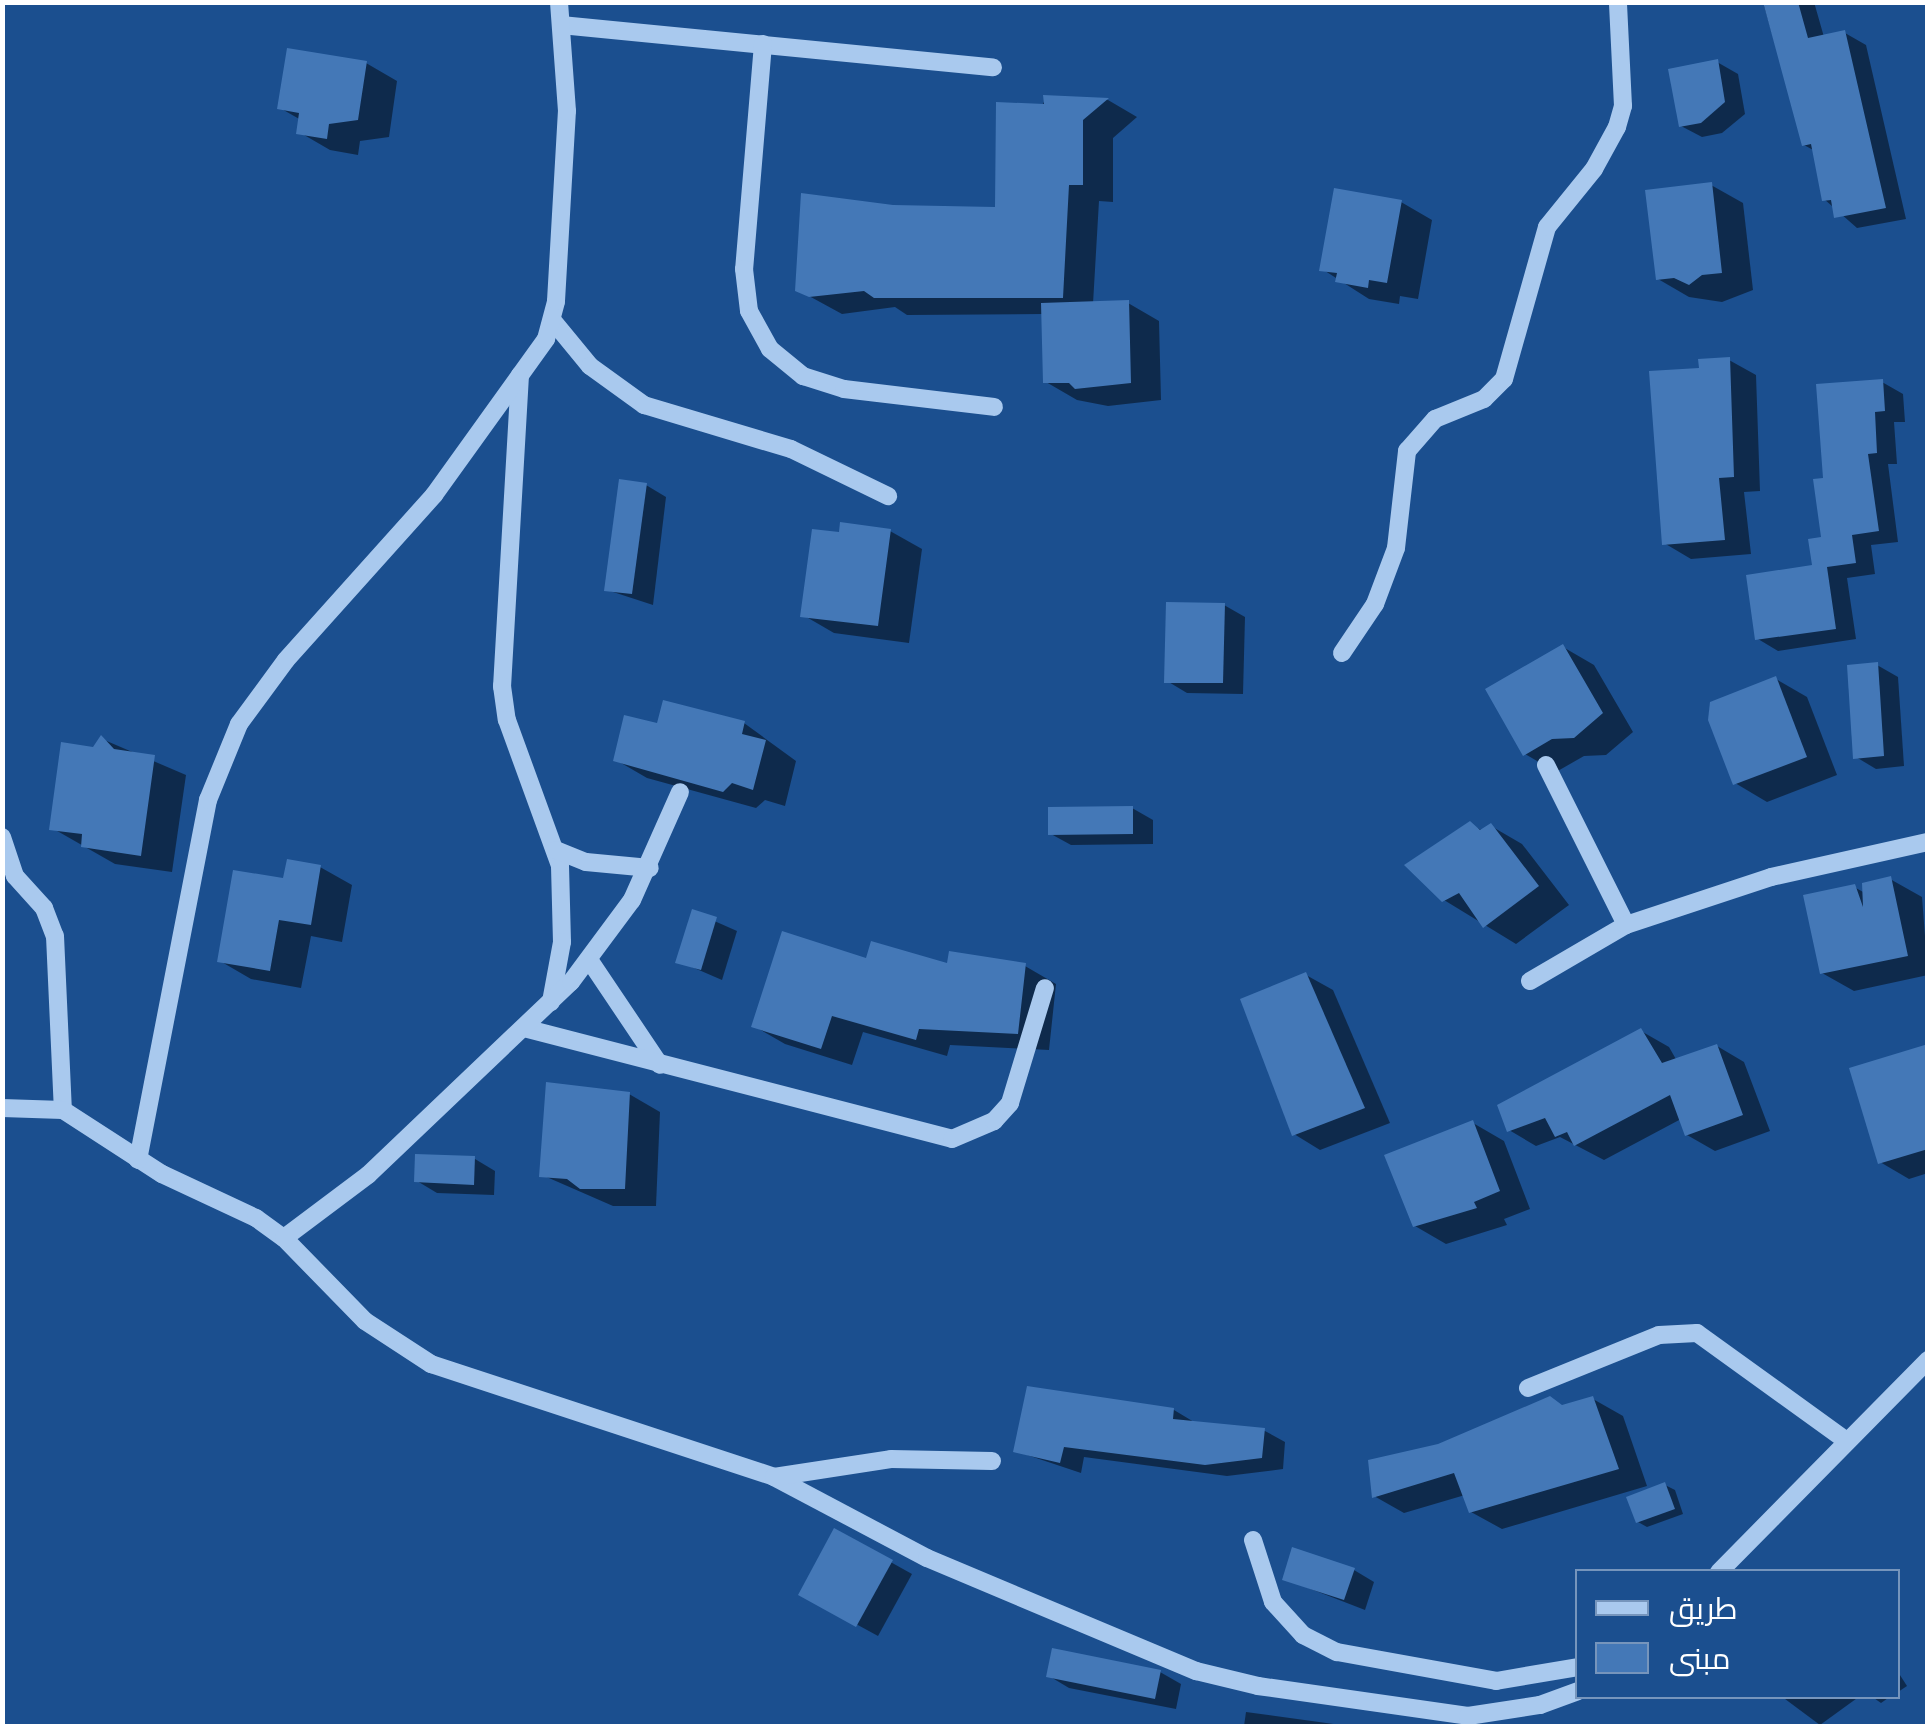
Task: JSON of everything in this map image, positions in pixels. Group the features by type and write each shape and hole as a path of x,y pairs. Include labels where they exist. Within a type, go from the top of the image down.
{"street":[{"path":"138,1160 208,800 221,760 260,691 434,495 520,376 553,321 567,112 560,2"},
{"path":"1342,654 1375,604 1396,548 1407,451 1436,419 1484,400 1504,379 1547,226 1594,169 1618,127 1618,2"},
{"path":"560,25 993,67"},
{"path":"763,44 744,269 749,311 770,349 803,376 844,389 994,407"},
{"path":"553,321 590,366 644,405 790,450 888,496"},
{"path":"520,376 502,686 507,720 556,850 562,942 551,1002"},
{"path":"1546,765 1626,925"},
{"path":"284,1238 368,1175 590,961 650,868 680,792"},
{"path":"2,837 16,876 44,908 55,936 63,1110"},
{"path":"1530,981 1626,925 1771,876 1928,842"},
{"path":"556,850 586,862 650,868"},
{"path":"590,961 660,1064"},
{"path":"524,1028 952,1139 994,1122 1010,1103 1045,988"},
{"path":"2,1108 63,1110 138,1160 284,1238 365,1321 431,1364 774,1478 927,1558 1227,1680 1468,1716 1540,1705 1575,1692"},
{"path":"1528,1388 1658,1336 1697,1333 1848,1441"},
{"path":"1721,1569 1928,1360"},
{"path":"774,1478 890,1459 992,1461"},
{"path":"1253,1540 1273,1602 1303,1635 1337,1652 1496,1681 1575,1668"}],"building":[{"path":"1763,2 1798,2 1808,38 1845,30 1886,208 1834,218 1831,200 1822,201 1811,144 1802,146"},
{"path":"287,48 367,61 358,120 329,124 327,139 296,134 299,113 277,109"},
{"path":"1718,59 1725,102 1701,123 1679,127 1668,69"},
{"path":"1043,95 1109,98 1083,120 1083,185 1069,185 1063,298 874,298 864,291 809,297 795,291 801,193 893,205 995,207 996,102 1044,104"},
{"path":"1712,182 1722,273 1702,275 1689,285 1674,278 1656,280 1645,190"},
{"path":"1334,188 1402,200 1387,283 1369,280 1368,288 1335,282 1337,273 1319,271"},
{"path":"1129,300 1131,383 1075,389 1069,383 1043,383 1041,303"},
{"path":"1730,357 1734,477 1719,478 1725,540 1662,545 1649,371 1699,368 1698,359"},
{"path":"1883,379 1885,411 1875,412 1877,453 1868,454 1879,531 1852,535 1856,563 1827,567 1836,629 1755,640 1746,575 1812,565 1808,539 1821,537 1813,479 1823,478 1816,384"},
{"path":"619,479 647,483 632,594 604,591"},
{"path":"840,522 891,529 878,626 800,617 812,529 839,532"},
{"path":"1166,602 1225,603 1223,683 1164,683"},
{"path":"1563,644 1603,713 1574,738 1552,739 1523,756 1485,689"},
{"path":"1878,662 1884,756 1853,759 1847,665"},
{"path":"1776,676 1807,757 1733,785 1708,720 1710,702"},
{"path":"663,700 745,721 742,734 766,740 753,790 732,783 723,792 613,761 624,715 657,723"},
{"path":"101,735 114,749 155,755 141,856 81,847 82,834 49,830 61,742 93,747"},
{"path":"1133,806 1133,834 1048,835 1048,807"},
{"path":"1470,821 1480,830 1491,823 1539,886 1483,928 1459,893 1442,902 1404,865"},
{"path":"287,859 321,865 311,925 279,920 270,971 217,962 233,870 283,878"},
{"path":"1891,876 1908,956 1820,974 1803,895 1855,884 1863,907 1862,883"},
{"path":"692,909 717,917 701,970 675,963"},
{"path":"782,931 866,958 871,941 947,963 949,951 1026,963 1018,1034 919,1029 916,1040 832,1016 821,1049 751,1027"},
{"path":"1306,972 1365,1108 1292,1136 1240,999"},
{"path":"1641,1028 1662,1063 1717,1044 1743,1115 1685,1136 1670,1095 1574,1146 1567,1132 1555,1137 1545,1118 1507,1132 1497,1105"},
{"path":"1928,1044 1928,1149 1878,1164 1849,1068"},
{"path":"546,1082 630,1092 625,1189 580,1189 567,1179 539,1177"},
{"path":"1473,1120 1500,1191 1474,1202 1477,1208 1413,1227 1384,1155"},
{"path":"415,1154 475,1156 474,1185 414,1182"},
{"path":"1027,1386 1174,1408 1173,1419 1265,1428 1262,1458 1205,1465 1064,1447 1060,1463 1013,1452"},
{"path":"1550,1396 1562,1405 1593,1396 1619,1469 1469,1513 1454,1473 1372,1498 1368,1460 1438,1444"},
{"path":"1665,1482 1675,1509 1636,1523 1626,1497"},
{"path":"834,1528 893,1560 856,1627 798,1595"},
{"path":"1292,1547 1355,1568 1344,1600 1282,1580"},
{"path":"1052,1648 1161,1670 1155,1699 1046,1677"}]}
